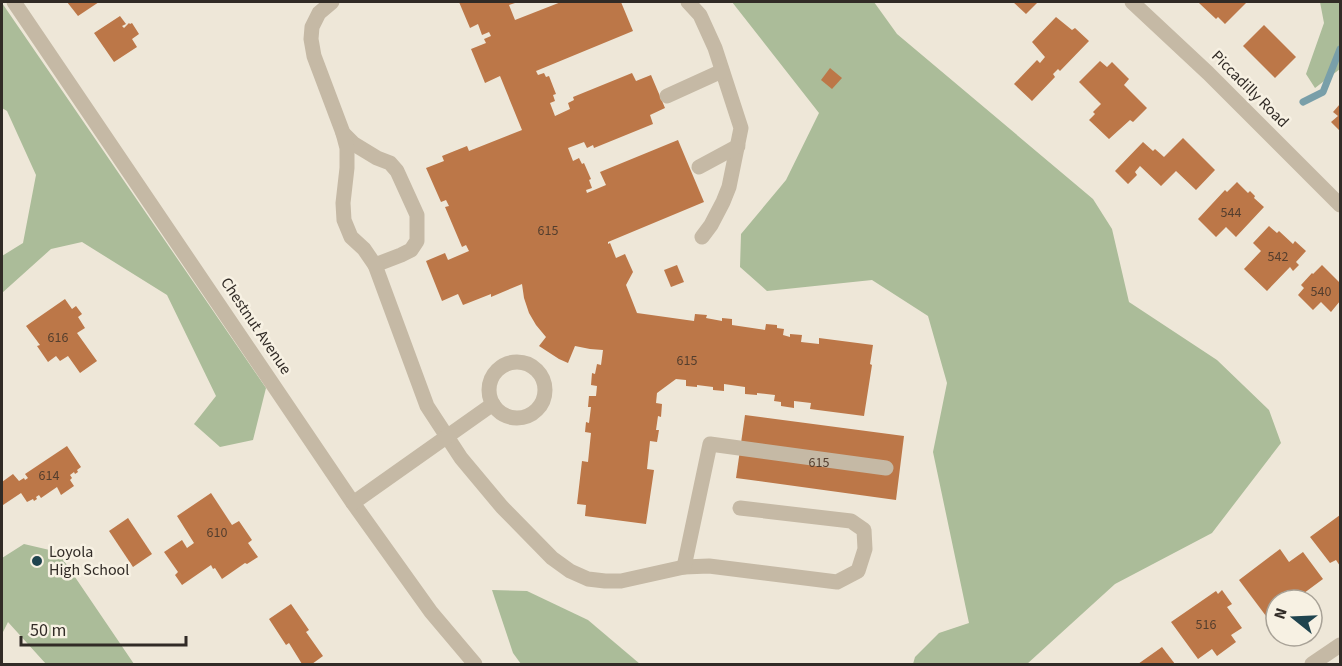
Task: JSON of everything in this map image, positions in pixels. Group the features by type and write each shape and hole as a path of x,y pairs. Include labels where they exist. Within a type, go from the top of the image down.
{"street":[{"name":"Chestnut Avenue","path":"14,2 353,503 431,612 475,664"},
{"path":"332,2 319,13 312,27 311,39 314,56 347,147 344,220 351,237 364,249 375,265 427,406 461,458 502,507 552,558 570,571 588,579 621,581 684,567 709,566 837,582 858,571 865,549 864,530 851,521 740,508"},
{"path":"688,2 700,15 715,48 741,128 729,187 711,225 702,237"},
{"name":"Piccadilly Road","path":"1132,2 1208,73 1341,205"},
{"path":"667,96 722,70"},
{"path":"344,134 354,144 390,163 398,171 417,215 417,241 411,250 375,265"},
{"path":"699,167 738,146"},
{"path":"353,503 493,404"},
{"path":"684,567 710,444 886,468"},
{"path":"1312,664 1341,645"}],"green space":[{"path":"732,2 874,2 897,34 1093,199 1112,229 1129,302 1217,360 1269,410 1281,443 1212,533 1115,584 1027,664 913,664 915,657 939,633 969,623 933,452 947,383 928,316 872,280 767,291 740,267 741,234 786,180 819,113"},
{"path":"1320,2 1340,2 1340,69 1315,88 1306,74 1324,23"},
{"path":"2,3 266,388 253,440 220,447 194,424 216,396 167,295 82,242 51,249 2,293 2,256 23,243 36,175 7,111 2,108"},
{"name":"Loyola High School","path":"24,544 58,552 134,664 46,664 8,622 2,634 2,558"},
{"path":"492,590 527,591 588,620 640,664 521,664 513,653"}],"building":[{"path":"67,2 99,2 78,16"},
{"path":"459,2 518,2 509,5 515,20 561,2 621,2 633,31 536,71 538,75 544,73 546,77 549,76 556,94 553,95 555,101 550,103 555,116 570,109 568,103 574,100 573,97 632,73 636,81 651,75 665,108 650,115 653,124 594,148 593,145 587,148 584,142 568,148 573,161 579,158 582,164 584,163 591,179 589,180 592,188 586,190 587,193 606,185 600,172 678,140 704,202 608,242 616,258 625,254 633,272 626,285 637,313 694,321 695,314 707,315 706,318 722,321 722,318 732,319 732,325 765,330 766,324 777,325 777,328 784,329 783,335 790,337 790,334 802,335 801,342 819,344 819,338 873,345 864,416 810,409 811,403 794,401 794,408 781,406 781,402 774,401 775,395 745,394 745,387 724,384 724,391 713,390 713,387 686,386 686,380 676,379 657,393 656,403 662,404 661,417 658,416 657,442 650,441 647,469 654,470 646,524 585,516 586,505 577,504 582,461 588,462 591,433 585,432 591,407 588,407 589,396 596,396 597,386 591,385 592,373 595,374 597,364 601,365 603,350 575,346 568,363 539,346 546,337 529,313 522,284 491,297 491,294 463,305 458,294 442,301 426,261 445,253 448,260 469,251 466,245 462,247 445,207 449,206 446,200 441,202 426,168 444,161 442,156 467,146 469,151 522,130 500,76 485,83 471,49 486,43 484,39 491,36 489,32 482,35 478,24 470,28"},
{"path":"1013,2 1038,2 1026,14"},
{"path":"1247,2 1225,24 1218,17 1216,19 1199,3"},
{"path":"120,16 126,24 122,26 124,28 132,23 139,34 132,39 137,47 114,62 94,33"},
{"path":"1056,17 1072,30 1075,28 1089,41 1060,71 1058,69 1053,74 1055,77 1032,101 1014,84 1037,60 1040,63 1045,57 1032,42"},
{"path":"1264,25 1296,57 1275,78 1243,46"},
{"path":"1100,61 1107,67 1112,62 1129,79 1124,85 1147,108 1133,122 1130,120 1109,139 1089,120 1101,104 1079,82"},
{"path":"830,68 842,78 832,89 821,80"},
{"path":"1340,104 1340,131 1331,122 1338,116 1333,112"},
{"path":"1183,138 1215,170 1196,190 1176,171 1161,186 1140,166 1135,172 1137,175 1128,184 1115,171 1143,142 1164,157"},
{"path":"1237,182 1248,193 1250,191 1264,207 1236,237 1226,227 1216,237 1198,219 1225,190 1227,192"},
{"path":"1269,226 1277,233 1279,231 1293,244 1295,241 1306,251 1296,262 1299,265 1293,271 1290,267 1267,291 1244,269 1261,251 1253,243"},
{"path":"677,265 684,282 671,287 664,270"},
{"path":"1322,265 1340,283 1340,301 1331,312 1321,302 1313,310 1298,295 1304,288 1301,285"},
{"path":"65,299 72,309 76,306 82,314 78,317 85,328 77,333 97,361 80,373 68,356 60,361 56,356 48,362 37,346 40,345 26,326"},
{"path":"745,415 904,436 896,500 736,478"},
{"path":"67,446 81,467 77,470 78,472 70,475 74,486 61,495 57,487 41,498 39,495 34,501 33,499 27,502 21,493 3,505 2,482 13,474 19,481 24,478 25,480 28,478 25,474"},
{"path":"211,493 232,525 239,521 252,540 248,543 258,557 222,579 211,565 182,585 175,575 178,572 164,552 182,540 187,548 194,543 177,516"},
{"path":"1340,515 1340,566 1336,560 1330,563 1310,537"},
{"path":"128,518 152,554 133,567 109,531"},
{"path":"1280,549 1289,562 1303,552 1323,579 1311,588 1264,588 1264,613 1239,580"},
{"path":"1222,590 1232,604 1227,607 1242,628 1231,635 1236,642 1217,656 1212,649 1198,659 1171,622 1216,591 1218,594"},
{"path":"291,604 309,630 306,632 323,656 312,664 302,664 289,643 286,645 269,619"},
{"path":"1162,647 1175,664 1138,664"}],"waterway":[{"path":"1303,102 1323,92 1340,49"}],"place":[{"name":"Loyola High School","path":"37,561"}]}
